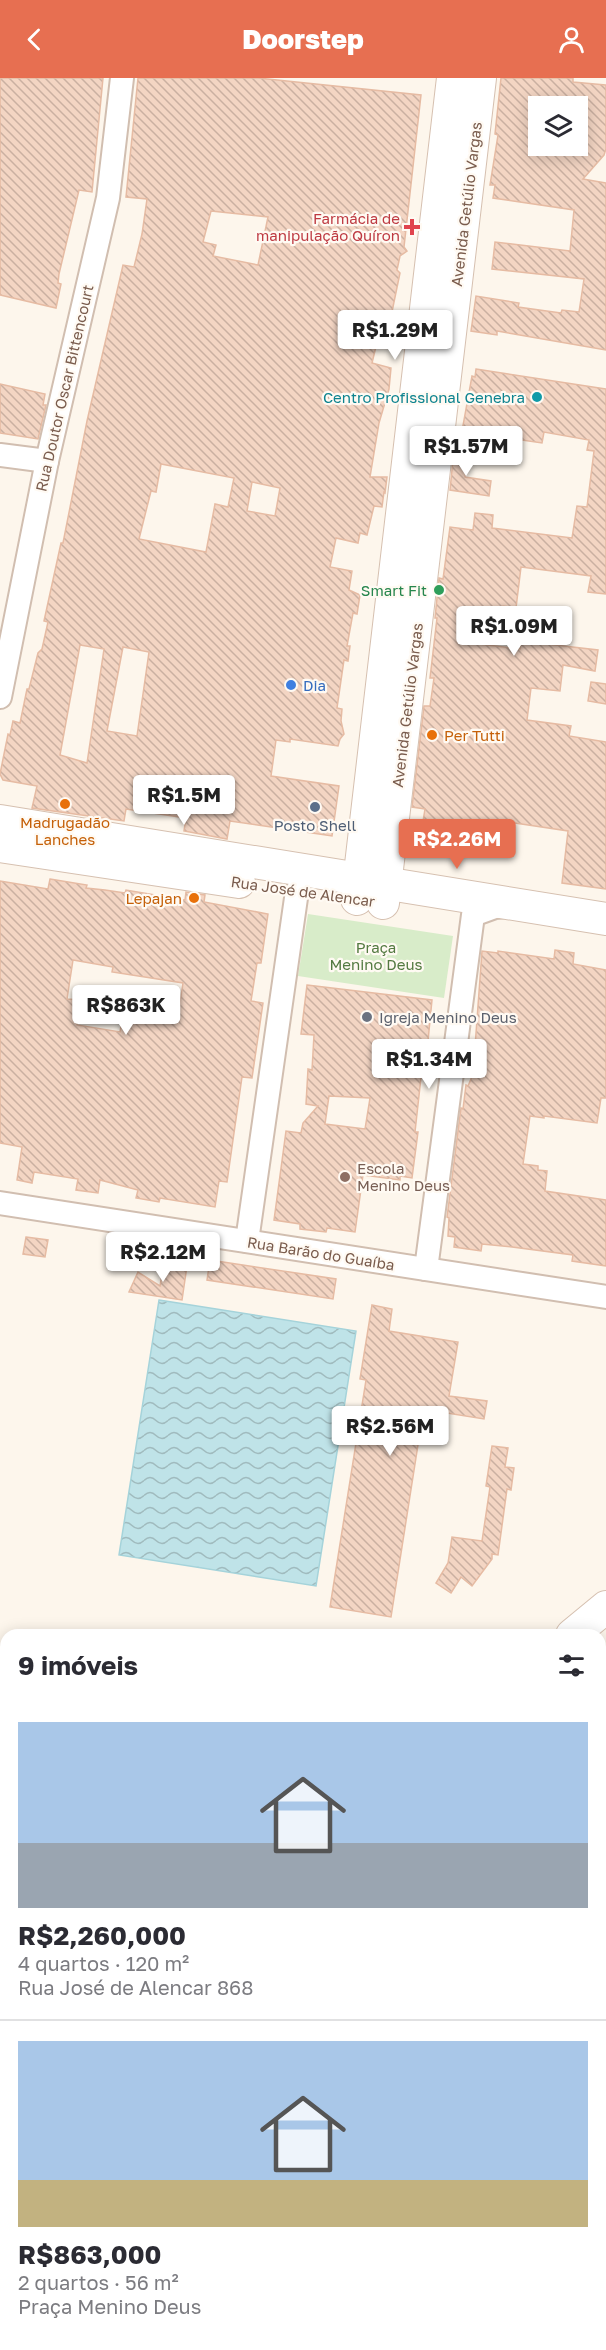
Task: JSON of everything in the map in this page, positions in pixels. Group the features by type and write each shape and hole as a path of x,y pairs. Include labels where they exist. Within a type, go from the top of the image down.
{"main road":[{"name":"Avenida Getúlio Vargas","path":"371,892 453,78"},
{"name":"Avenida Getúlio Vargas","path":"371,892 480,78"},
{"name":"Rua José de Alencar","path":"0,821 371,892 473,915 606,937"},
{"name":"Rua José de Alencar","path":"0,846 297,891 371,892"},
{"path":"371,892 520,904 606,919"},
{"path":"579,1629 606,1607"}],"street":[{"name":"Rua Doutor Oscar Bittencourt","path":"0,697 47,461 108,198 122,78"},
{"path":"0,455 47,461"},
{"path":"247,1241 297,891"},
{"path":"426,1269 473,915 495,908 520,904"},
{"name":"Rua Barão do Guaíba","path":"0,1203 606,1297"}],"green space":[{"name":"Praça Menino Deus","path":"308,914 453,936 444,998 298,976"}],"water":[{"path":"159,1300 356,1331 316,1586 119,1555"}],"building":[{"path":"0,78 103,78 92,192 79,190 59,274 58,283 61,284 56,308 0,295"},
{"path":"138,78 258,78 421,95 404,247 407,251 400,256 397,270 400,273 387,336 379,334 372,363 391,368 389,389 379,423 370,477 387,477 385,493 382,507 374,506 367,535 360,533 358,543 336,538 330,567 352,571 349,590 360,595 357,614 353,613 347,646 350,646 348,661 344,660 337,708 342,709 341,721 344,734 338,746 290,739 290,742 276,740 271,776 339,786 332,836 230,821 227,839 184,831 186,818 126,809 124,821 32,808 37,786 3,780 0,774 8,734 10,735 13,721 20,723 27,689 29,689 38,653 42,649 48,622 44,621 123,265 134,267 142,234 147,199 126,197","holes":["211,211 268,217 258,265 213,256 216,245 203,242","161,464 234,478 228,507 215,504 206,552 139,539 151,491 156,492","252,482 280,488 275,516 247,511","80,645 104,649 87,763 60,755","123,647 149,652 137,736 107,731"]},
{"path":"501,78 573,78 573,82 606,85 606,149 604,155 583,179 606,183 606,350 497,331 497,335 471,331 476,296 519,303 518,307 561,313 562,310 579,312 584,279 492,269 495,242 570,251 574,210 493,198 495,185 490,185 498,135 495,134"},
{"path":"476,369 606,389 606,594 588,592 591,576 521,567 516,608 503,606 503,611 484,609 480,644 520,649 521,641 598,650 595,671 563,665 560,691 531,688 527,720 571,726 569,736 606,742 606,889 562,883 568,831 502,821 497,857 419,846 425,809 412,807 424,706 430,706 434,678 430,678 439,578 443,579 450,527 473,530 475,513 493,515 492,528 572,538 577,506 587,507 594,451 587,450 589,440 544,432 542,443 462,431 472,376 475,377"},
{"path":"0,384 45,394 43,405 46,405 38,439 0,433"},
{"path":"454,450 468,452 465,477 491,481 489,496 450,490"},
{"path":"591,682 606,684 606,704 588,701"},
{"path":"50,879 87,885 86,888 125,893 126,890 185,900 186,892 205,895 204,902 268,914 261,963 257,963 251,1001 263,1003 252,1078 242,1077 227,1182 219,1181 215,1207 160,1198 159,1202 136,1198 138,1190 100,1180 98,1193 76,1190 78,1179 34,1172 32,1183 17,1180 22,1147 0,1143 0,881 48,889","holes":["73,960 113,967 112,972 183,983 178,1016 132,1009 130,1022 122,1021 120,1032 77,1025 80,1000 67,999"]},
{"path":"555,950 574,953 573,964 606,970 606,1098 601,1098 597,1123 530,1116 523,1164 538,1166 538,1170 547,1171 545,1191 606,1200 606,1266 572,1261 573,1255 512,1247 482,1244 481,1251 454,1247 455,1237 448,1236 449,1218 447,1217 461,1108 463,1109 466,1085 468,1086 471,1079 475,1047 482,951 554,959"},
{"path":"307,985 432,1000 428,1041 425,1041 412,1178 400,1176 400,1180 363,1175 355,1232 327,1228 326,1232 300,1229 300,1224 274,1220 286,1131 301,1133 303,1123 318,1106 306,1104 308,1069 312,1070 314,1035 301,1034","holes":["329,1096 370,1098 365,1129 325,1124"]},
{"path":"26,1237 48,1240 45,1257 23,1254"},
{"path":"210,1260 336,1279 333,1299 207,1280"},
{"path":"164,1262 187,1266 182,1300 129,1292 138,1272 160,1286"},
{"path":"372,1305 392,1309 389,1331 458,1342 449,1396 487,1401 484,1419 447,1413 446,1416 423,1413 391,1617 330,1607 366,1380 360,1379"},
{"path":"492,1446 508,1448 505,1467 514,1468 511,1490 507,1489 498,1555 492,1554 492,1559 472,1586 461,1577 451,1593 436,1583 448,1563 452,1537 482,1541 490,1487 486,1486"}],"place":[{"name":"Farmácia de manipulação Quíron","path":"412,227"},
{"name":"Centro Profissional Genebra","path":"537,397"},
{"name":"Smart Fit","path":"439,590"},
{"name":"Dia","path":"291,685"},
{"name":"Per Tutti","path":"432,735"},
{"name":"Madrugadão Lanches","path":"65,804"},
{"name":"Posto Shell","path":"315,807"},
{"name":"Lepajan","path":"194,898"},
{"name":"Igreja Menino Deus","path":"367,1017"},
{"name":"Escola Menino Deus","path":"345,1177"}]}
